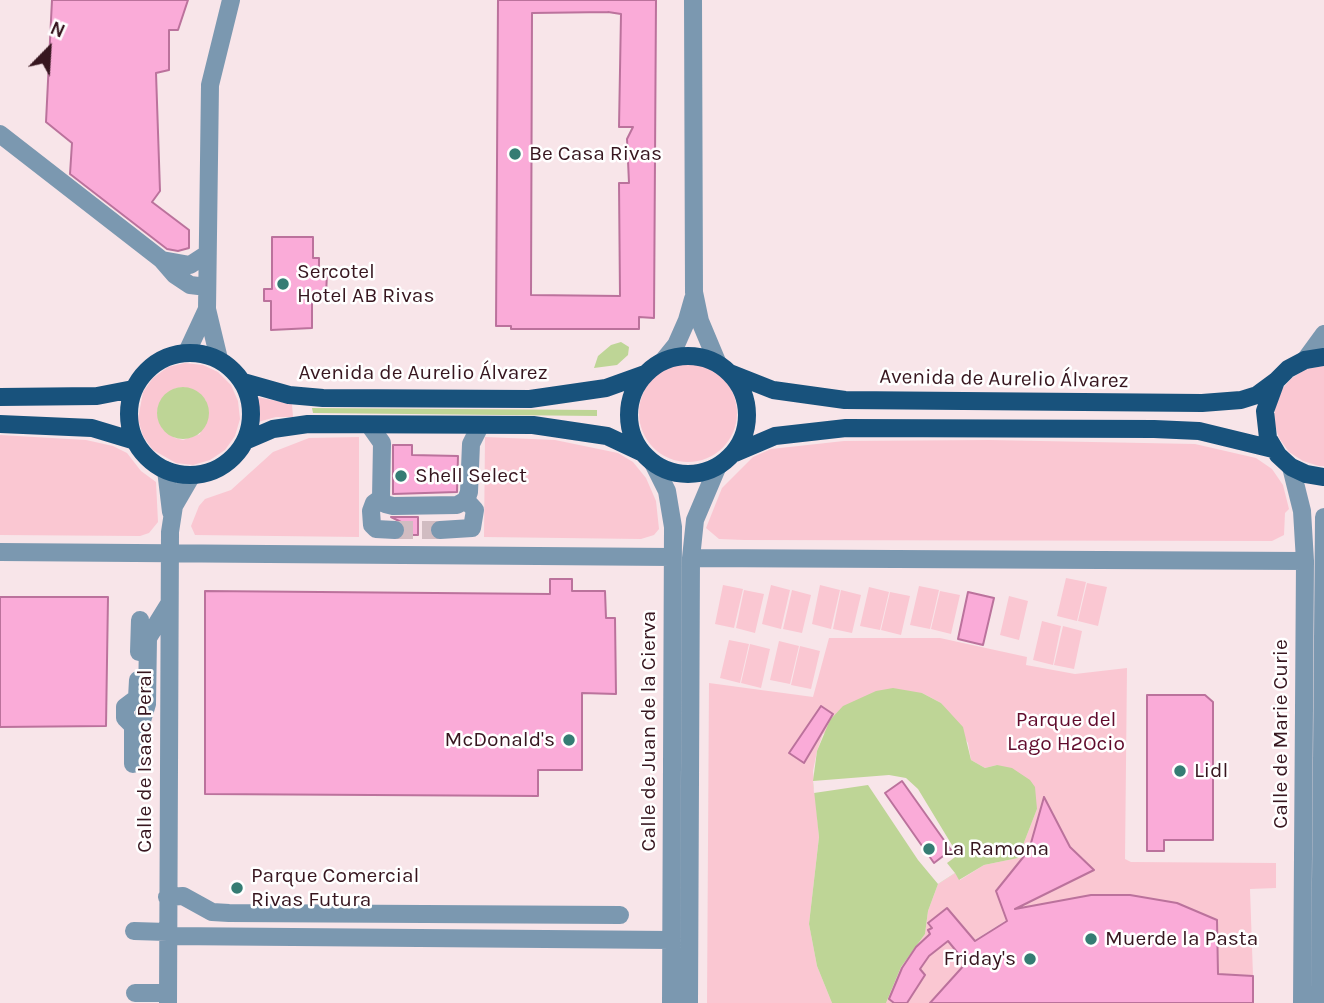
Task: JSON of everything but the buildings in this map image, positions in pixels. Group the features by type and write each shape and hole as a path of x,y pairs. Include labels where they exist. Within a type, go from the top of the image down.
{"main road":[{"path":"245,441 251,407 243,382 219,359 187,352 170,355 155,363 133,389 129,408 130,426 135,441 146,457 166,470 192,475 223,465 245,441 273,429 300,425 558,426 607,436 669,472 688,475 717,468 735,453 775,436 846,428 1199,431 1273,449"},
{"path":"647,457 629,417 634,390 645,374 663,361 693,356 724,368 742,389 748,417 744,437 735,453"},
{"path":"1305,360 1324,357"},
{"name":"Avenida de Aurelio Álvarez","path":"724,368 773,390 845,400 1202,403 1241,400 1257,395 1288,369 1305,360"},
{"name":"Avenida de Aurelio Álvarez","path":"243,382 289,395 323,398 530,399 606,388 645,374"},
{"path":"1276,381 1265,411 1265,426 1273,449 1291,467 1324,477"},
{"path":"0,397 97,396 133,389"},
{"path":"0,424 92,428 135,441"}],"street":[{"path":"219,359 207,309 210,85 230,0"},
{"path":"693,0 694,292 700,321 724,368"},
{"path":"1,137 162,260 175,275 190,285 207,287"},
{"path":"162,260 190,265 207,254"},
{"path":"663,361 676,345 687,320 694,292"},
{"path":"187,352 207,309"},
{"path":"1305,360 1324,334"},
{"path":"370,426 382,443 381,498 385,504 393,506 457,505 466,500 469,492 471,444 480,426"},
{"name":"Calle de Juan de la Cierva","path":"647,457 669,500 672,557 671,1003"},
{"name":"Calle de Marie Curie","path":"1291,467 1300,494 1305,561 1302,1003"},
{"name":"Calle de Juan de la Cierva","path":"689,1003 691,558 695,520 717,468"},
{"name":"Calle de Isaac Peral","path":"166,470 171,519 168,998"},
{"name":"Calle de Isaac Peral","path":"171,519 174,506 192,475"},
{"path":"381,498 374,503 371,511 372,525 376,529 395,530"},
{"path":"440,530 472,528 475,510 466,500"},
{"name":"Calle de Marie Curie","path":"1320,1003 1324,517"},
{"path":"1,552 672,557"},
{"path":"691,558 1305,561"},
{"path":"140,620 137,698 125,707 125,718 133,726 133,758 147,704 149,638 169,604"},
{"path":"167,897 183,896 212,912 229,914 620,915"},
{"path":"134,931 167,934 671,940"},
{"path":"135,993 168,998"}],"green space":[{"path":"185,363 203,365 218,372 231,385 238,401 240,419 235,436 225,450 210,460 193,465 176,463 153,450 143,436 138,419 143,392 153,378 168,367","holes":["184,387 200,394 206,401 200,434 183,440 175,438 162,428 157,412 163,397 176,388"]},
{"path":"688,364 707,368 723,378 733,394 737,413 733,432 723,448 707,458 688,462 669,458 653,448 643,432 639,413 643,394 653,378 669,368"},
{"path":"1324,366 1324,466 1319,466 1303,461 1289,452 1279,438 1274,422 1275,406 1281,390 1292,378 1306,369"},
{"path":"257,397 292,404 293,417 276,417 258,422"},
{"path":"0,435 86,440 113,446 127,453 141,471 156,482 158,522 149,533 140,536 0,535"},
{"path":"359,437 359,537 195,535 191,526 199,506 205,499 231,490 273,452 309,438"},
{"path":"485,437 555,440 618,453 633,462 646,478 656,501 659,529 654,535 641,539 484,537"},
{"path":"989,440 1195,444 1256,458 1272,469 1283,485 1289,509 1285,513 1284,535 1272,541 744,540 719,539 706,528 722,488 753,457 771,449 844,441"},
{"path":"1066,578 1086,582 1077,621 1057,616"},
{"path":"1087,583 1107,587 1098,626 1078,621"},
{"path":"723,585 743,589 734,628 715,624"},
{"path":"771,585 790,590 781,629 762,624"},
{"path":"820,585 840,590 831,629 812,624"},
{"path":"919,586 939,590 930,629 910,625"},
{"path":"869,587 889,592 880,630 860,626"},
{"path":"744,590 764,594 755,633 736,628"},
{"path":"792,590 811,595 802,633 783,629"},
{"path":"841,590 861,595 852,633 833,629"},
{"path":"940,591 960,595 951,634 931,629"},
{"path":"890,592 910,596 901,635 881,630"},
{"path":"1009,596 1028,601 1019,640 1000,635"},
{"path":"1042,621 1061,626 1053,665 1033,660"},
{"path":"1063,626 1082,631 1074,669 1054,665"},
{"name":"Parque del Lago H2Ocio","path":"829,638 940,638 1027,657 1026,665 1075,674 1127,668 1125,859 1131,862 1276,863 1276,888 1250,889 1253,976 1218,974 1217,920 1177,903 1130,895 1091,895 1013,916 957,951 966,963 932,1003 886,1003 901,967 925,934 928,911 938,884 955,873 960,880 984,865 1018,858 1037,809 997,765 985,768 971,760 968,743 941,703 922,693 823,734 817,751 813,771 819,837 809,924 817,966 832,1003 707,1003 709,683 813,697"},
{"path":"729,640 749,644 740,683 720,678"},
{"path":"779,641 799,646 790,684 770,680"},
{"path":"750,644 770,649 761,688 741,683"},
{"path":"800,646 820,651 811,689 791,685"}],"shaded area":[{"path":"621,342 629,347 628,355 617,365 594,368 598,356 611,345"},
{"path":"183,387 193,389 201,395 207,403 207,423 201,431 193,437 183,439 173,437 165,431 159,423 157,413 159,403 165,395 173,389"},
{"path":"312,408 597,410 597,416 313,413"},
{"path":"893,688 922,693 941,703 963,727 971,760 985,768 997,765 1012,768 1030,780 1035,787 1037,809 1018,858 984,865 959,880 955,873 938,884 928,911 925,934 901,967 886,1003 832,1003 817,966 809,924 819,837 813,781 817,751 830,720 843,706 876,691"}],"pier":[{"path":"889,775 906,778 918,789 958,855 947,863 955,873 938,884 918,860 868,785 814,793 813,781"}],"tunnel":[{"path":"395,530 440,530"}],"place":[{"name":"Be Casa Rivas","path":"515,154"},
{"name":"Sercotel Hotel AB Rivas","path":"283,284"},
{"name":"Shell Select","path":"401,476"},
{"name":"McDonald's","path":"569,740"},
{"name":"Lidl","path":"1180,771"},
{"name":"La Ramona","path":"929,849"},
{"name":"Parque Comercial Rivas Futura","path":"237,888"},
{"name":"Muerde la Pasta","path":"1091,939"},
{"name":"Friday's","path":"1030,959"}]}
